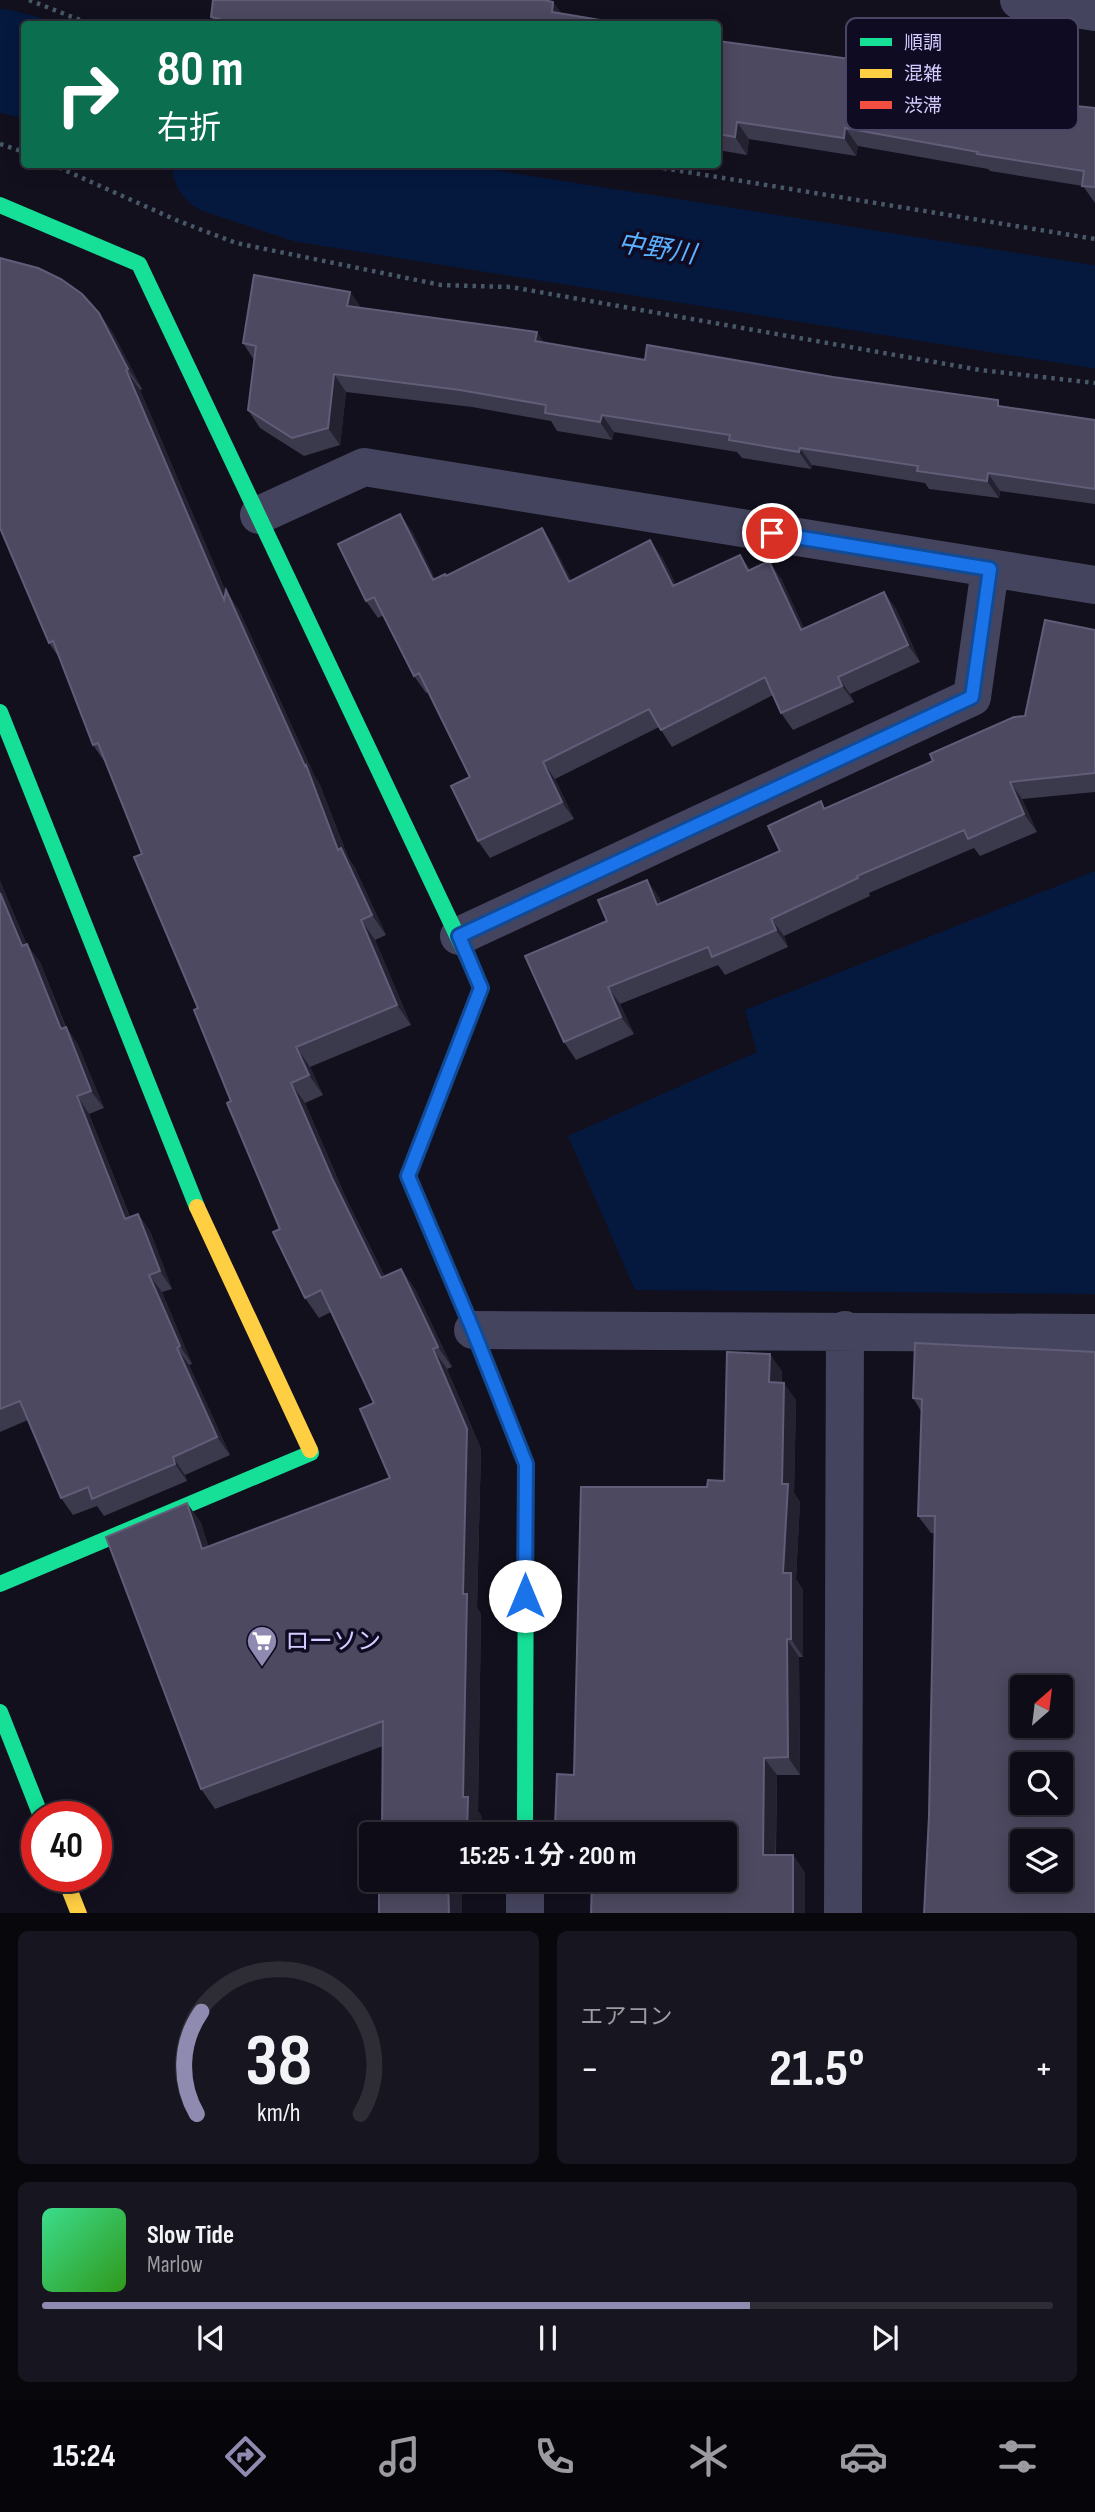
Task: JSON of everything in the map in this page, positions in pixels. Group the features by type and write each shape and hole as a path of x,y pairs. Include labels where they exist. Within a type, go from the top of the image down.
{"street":[{"path":"1019,0 1095,12"},
{"path":"0,205 139,264 459,936 481,988 408,1176 526,1464 525,1822"},
{"path":"259,514 363,467 1095,585"},
{"path":"459,936 972,697 990,569"},
{"path":"0,712 187,1185 311,1453 0,1584"},
{"path":"473,1330 1095,1333"},
{"path":"843,1913 845,1330"},
{"path":"0,1713 35,1801"},
{"path":"71,1892 79,1913"},
{"path":"525,1892 525,1913"}],"path":[{"path":"29,0 82,21"},
{"path":"0,144 21,151"},
{"path":"60,168 176,220 250,246 441,285 511,287 980,370 1095,383"},
{"path":"662,168 1095,239"}],"water":[{"path":"1095,871 1095,1294 635,1290 568,1136 757,1052 745,1010"}],"building":[{"path":"213,0 544,0 553,2 552,12 606,21 220,21 211,17"},
{"path":"721,41 846,58 844,138 737,122 735,137 721,135"},
{"path":"1078,106 1095,108 1095,187 1082,186 1084,171 977,154 978,152 856,130 1078,130"},
{"path":"0,258 38,268 61,279 82,294 99,313 128,369 126,370 224,600 226,590 306,765 338,850 341,848 372,915 361,920 397,1005 296,1047 309,1075 291,1083 332,1178 381,1278 401,1269 438,1347 433,1349 467,1429 463,1594 467,1594 463,1797 468,1797 467,1822 382,1822 383,1721 201,1789 106,1537 187,1503 202,1549 390,1478 360,1409 374,1403 321,1290 305,1298 273,1232 280,1229 227,1103 231,1101 194,1010 198,1008 134,857 142,854 98,743 93,745 53,641 49,643 0,528"},
{"path":"254,275 350,292 347,306 537,332 535,341 645,360 647,345 833,377 998,400 998,406 1095,420 1095,489 988,473 987,481 917,471 918,466 800,448 799,452 729,440 730,435 602,415 600,422 545,413 546,405 460,390 334,374 328,428 292,438 248,410 256,346 243,343"},
{"path":"400,514 433,580 542,528 569,582 650,540 673,586 740,555 748,571 769,561 801,630 884,592 908,645 838,677 842,686 781,713 765,677 661,730 649,709 543,762 562,802 478,841 451,786 470,777 419,673 414,676 374,597 366,601 338,544"},
{"path":"1045,620 1095,630 1095,773 1010,782 1024,814 968,839 964,830 857,876 858,878 771,919 776,930 712,957 708,947 608,987 621,1017 564,1042 525,956 607,921 598,900 647,880 657,905 780,851 768,826 821,801 824,809 933,761 930,754 1014,717 1025,716"},
{"path":"0,893 22,946 27,944 61,1029 66,1027 91,1091 77,1096 125,1219 138,1214 160,1271 149,1275 180,1346 177,1348 217,1437 173,1457 175,1464 92,1499 88,1487 61,1498 20,1401 0,1409"},
{"path":"915,1343 1095,1352 1095,1913 924,1913 929,1816 935,1516 918,1516 922,1399 913,1398"},
{"path":"727,1352 770,1354 769,1382 784,1383 782,1484 788,1484 783,1573 791,1573 791,1639 787,1639 788,1757 764,1758 763,1855 793,1855 793,1913 591,1913 592,1892 737,1892 737,1822 555,1822 557,1774 574,1775 581,1487 707,1487 708,1480 724,1481"},
{"path":"379,1892 448,1892 449,1913 379,1913"}],"waterway":[{"name":"中野川","path":"0,60 21,65"},
{"name":"中野川","path":"235,168 308,192 1095,317"}],"traffic: fast":[{"path":"0,205 139,264 472,967"},
{"path":"0,712 197,1207"},
{"path":"427,1126 408,1176 526,1464 525,1822"},
{"path":"0,1584 311,1453 310,1450"},
{"path":"0,1712 35,1801"}],"traffic: slow":[{"path":"197,1207 310,1450"},
{"path":"70,1892 79,1913"}],"traffic: jam":[{"path":"427,1126 481,988 472,967"}],"place":[{"name":"ローソン","path":"262,1668"}],"route":[{"path":"525,1596 526,1464 408,1176 481,988 459,936 972,697 990,569 772,533"}]}
